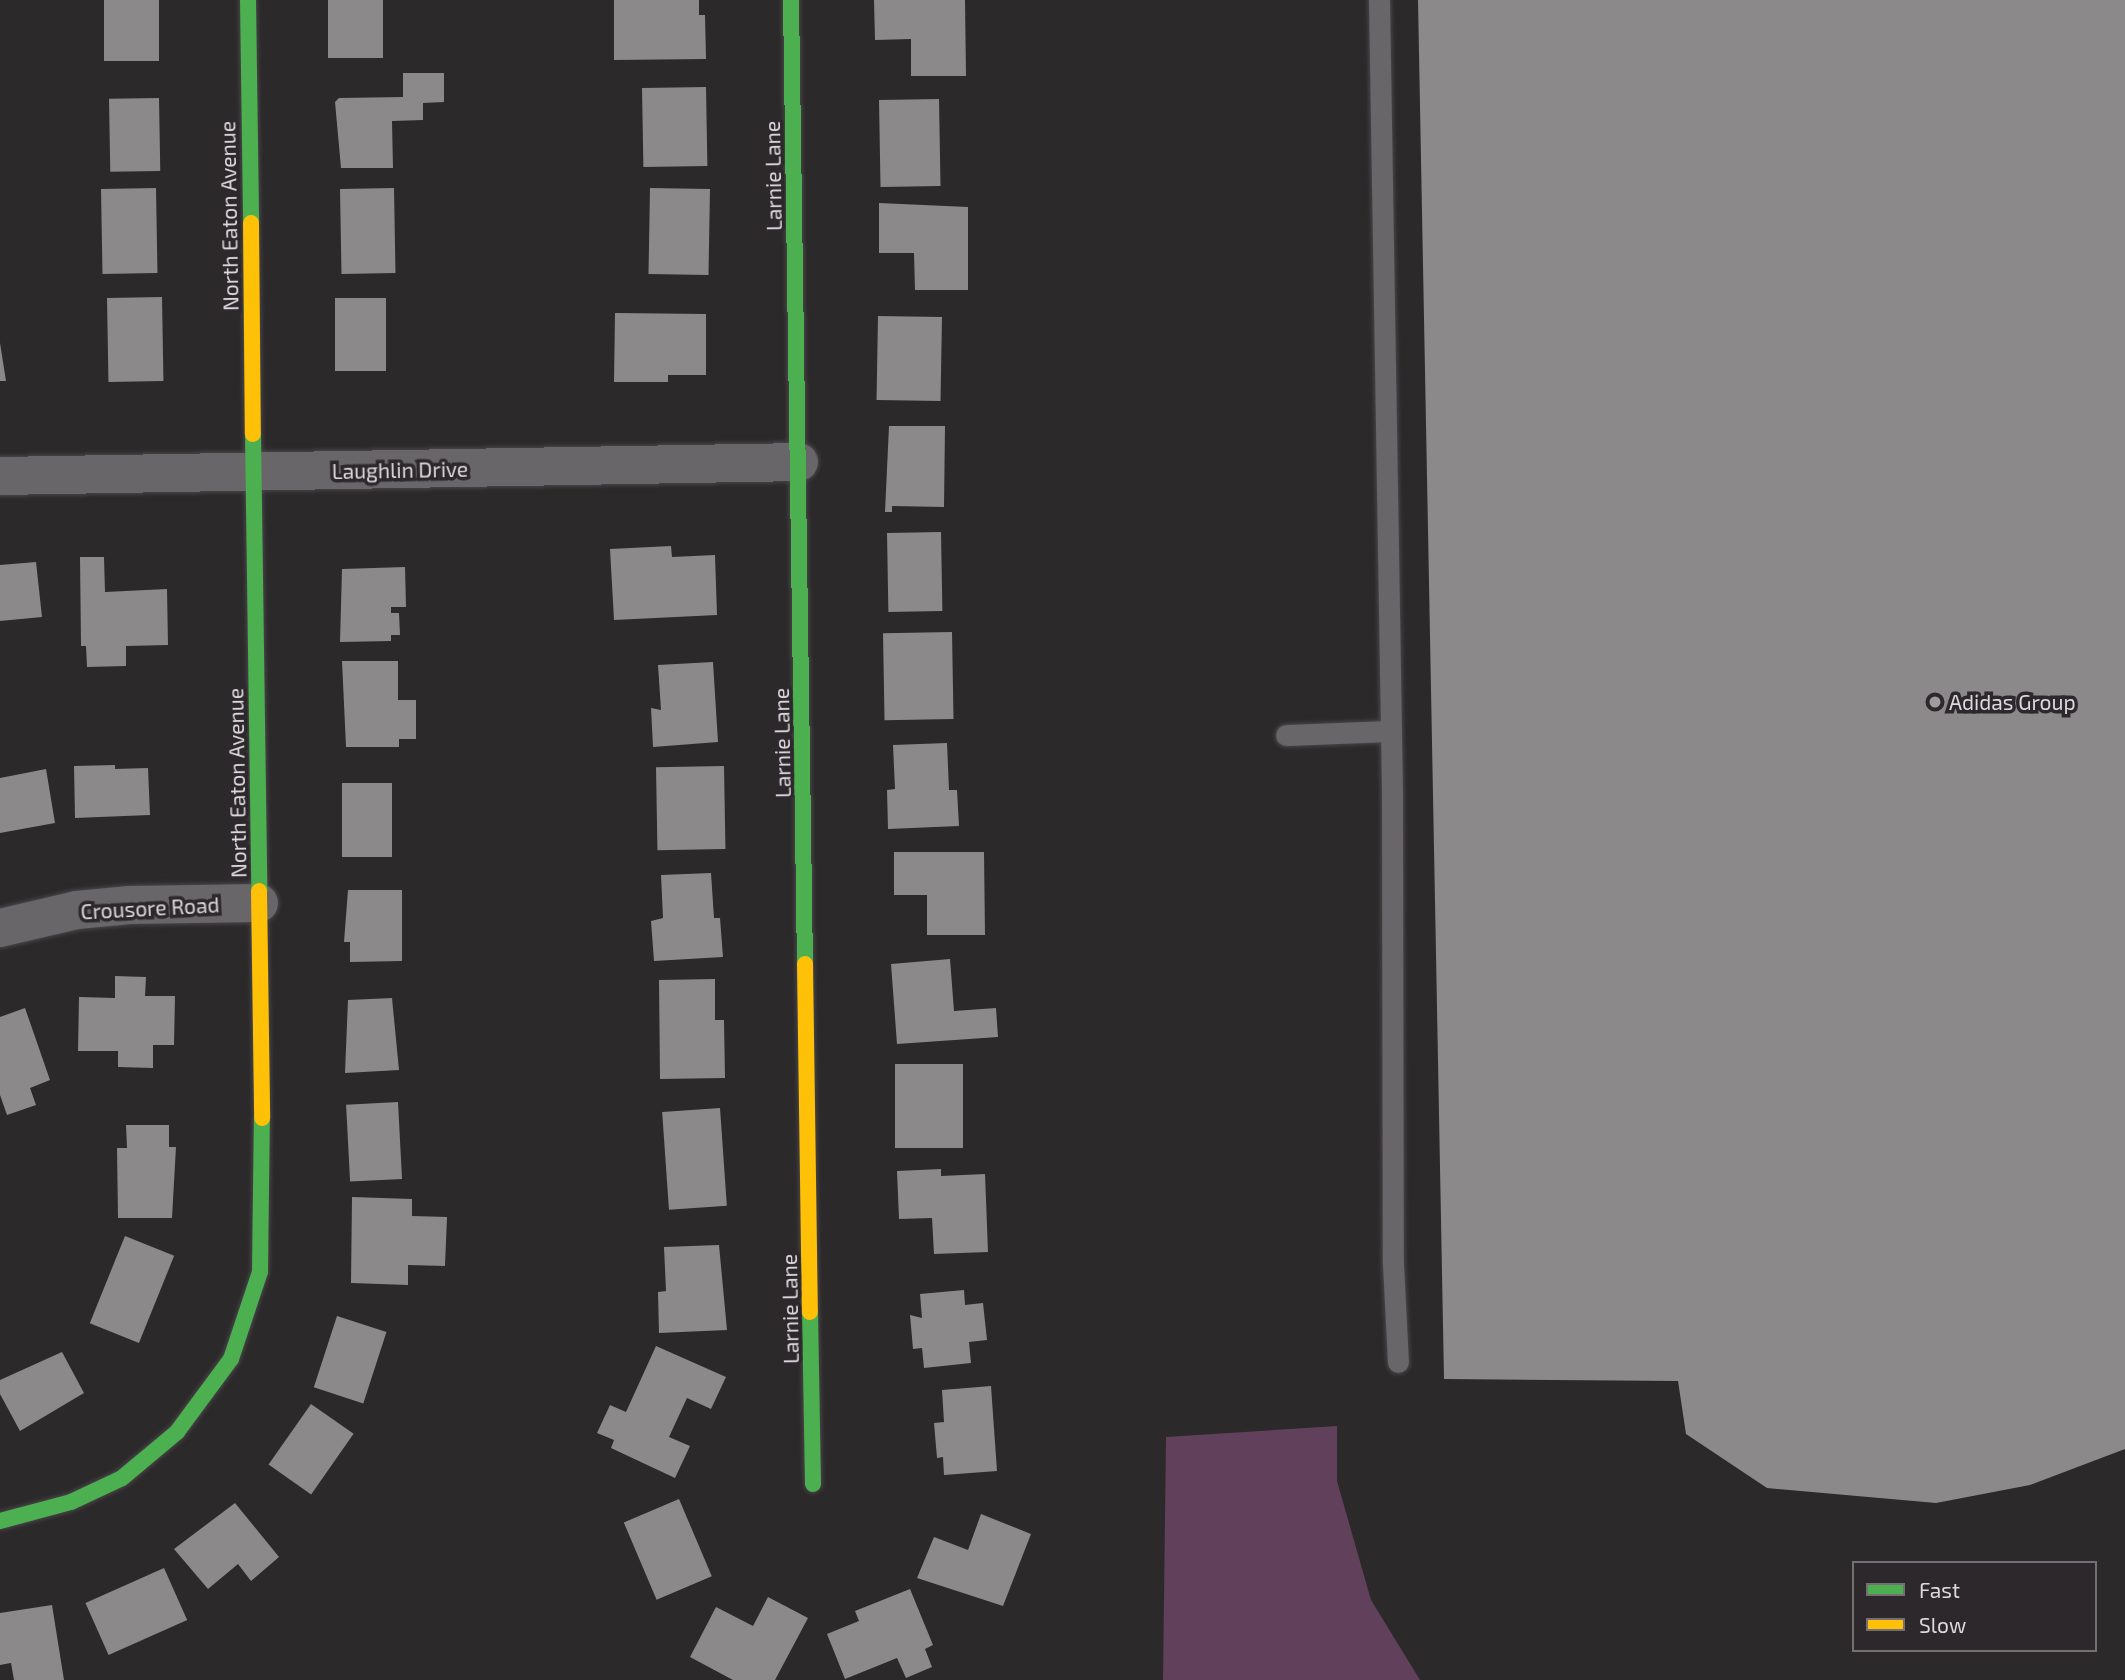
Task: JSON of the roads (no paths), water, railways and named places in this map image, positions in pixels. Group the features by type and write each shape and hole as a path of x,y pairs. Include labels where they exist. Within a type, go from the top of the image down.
{"street":[{"name":"North Eaton Avenue","path":"0,1521 33,1515 88,1494 135,1469 190,1418 231,1359 251,1308 263,1235 248,0"},
{"name":"Larnie Lane","path":"791,0 813,1485"},
{"name":"Laughlin Drive","path":"0,476 799,462"},
{"name":"Crousore Road","path":"0,928 77,910 130,905 259,903"}],"lane":[{"path":"1379,0 1391,731 1393,1264 1398,1362"},
{"path":"1286,736 1391,731"}],"place":[{"name":"Adidas Group","path":"1935,702"}]}
